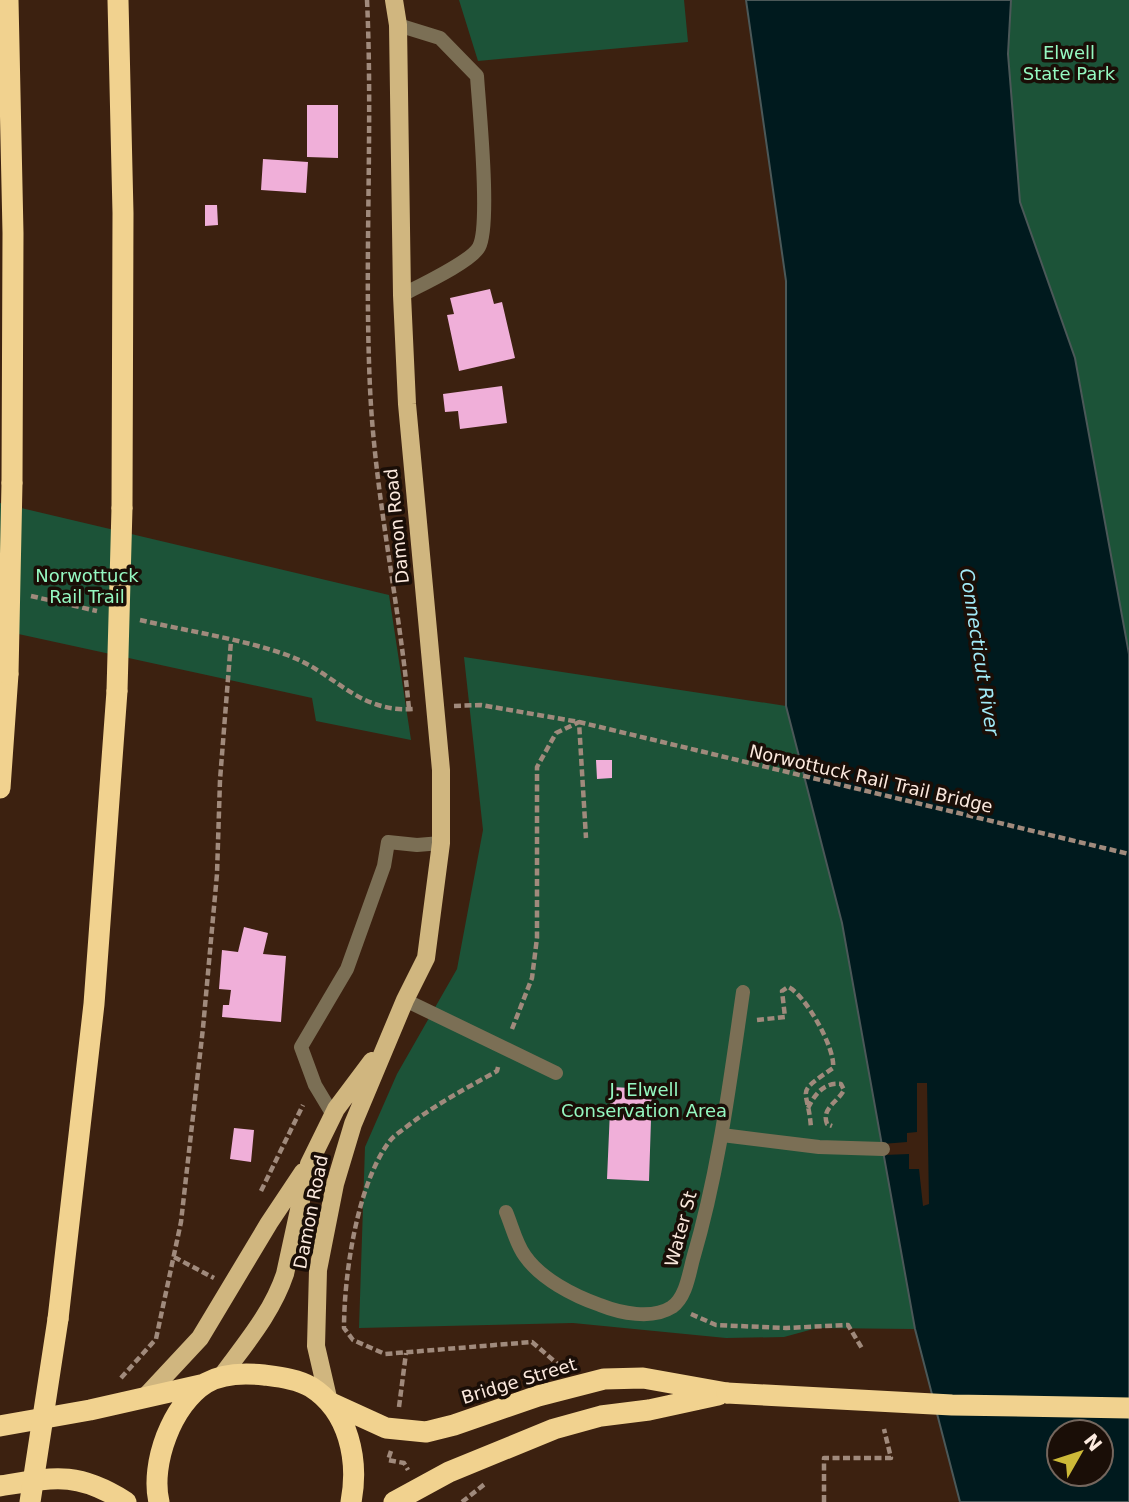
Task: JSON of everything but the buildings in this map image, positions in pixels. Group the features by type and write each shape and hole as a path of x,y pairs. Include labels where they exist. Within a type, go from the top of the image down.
{"highway":[{"path":"0,788 8,674 12,483 13,233 8,0"},
{"path":"30,1502 58,1319 94,1004 117,691 122,508 123,213 118,0"},
{"name":"Bridge Street","path":"213,1380 249,1374 295,1381 310,1386 329,1402 386,1428 426,1432 538,1396 604,1379 643,1378 727,1393 952,1405 1129,1408"},
{"path":"0,1426 90,1410 213,1380"},
{"path":"159,1502 157,1488 160,1453 167,1433 180,1411 213,1380"},
{"name":"Bridge Street","path":"394,1502 449,1472 554,1429 601,1416 649,1410 727,1393"},
{"path":"329,1402 346,1428 351,1448 351,1502"},
{"path":"0,1486 55,1478 89,1482 126,1502"}],"main road":[{"name":"Damon Road","path":"329,1402 316,1346 318,1270 335,1184 353,1124 388,1038 426,958 442,843 441,760 410,448 402,295 398,25 394,0"},
{"name":"Damon Road","path":"145,1396 200,1338 269,1223 309,1164 333,1115 388,1038"},
{"name":"Damon Road","path":"213,1380 269,1311 279,1292 309,1164"}],"lane":[{"path":"398,25 440,38 477,76 485,221 479,248 458,265 402,295"},
{"path":"333,1115 315,1085 301,1047 347,969 380,879 388,842 416,845 442,843"},
{"name":"Water St","path":"673,1306 683,1293 701,1236 722,1135 744,992"},
{"path":"405,1000 556,1073"},
{"path":"722,1135 815,1147 883,1149"},
{"path":"506,1212 523,1254 544,1275 562,1287 598,1305 632,1314 661,1311 673,1306"}],"path":[{"path":"274,651 304,663 370,704 409,709 403,647 386,551 370,390 367,271 371,81 367,0"},
{"path":"140,1358 156,1339 181,1222 218,874 224,711 232,641"},
{"path":"481,705 579,722"},
{"path":"579,722 586,838"},
{"path":"579,722 556,733 537,767 537,938 532,978 497,1071 426,1111 389,1140 371,1177 356,1224 347,1266 344,1328 353,1340 385,1354 532,1342 582,1385"},
{"name":"Norwottuck Rail Trail Bridge","path":"579,722 1129,854"},
{"path":"739,1021 785,1017 782,991 788,987 794,989 819,1025 834,1060 833,1068 807,1086 805,1093 815,1147"},
{"path":"808,1109 814,1096 824,1087 833,1083 841,1084 844,1090 840,1098 827,1110 825,1118 827,1124 842,1129 849,1135 852,1148"},
{"path":"259,1195 307,1098"},
{"path":"174,1257 222,1283"},
{"path":"210,1276 217,1266"},
{"path":"673,1306 716,1325 786,1328 848,1325 863,1350"},
{"path":"399,1408 406,1353"},
{"path":"824,1502 824,1458 891,1458 884,1429"},
{"path":"391,1449 388,1460 404,1463 411,1474"}],"green space":[{"path":"459,0 684,0 688,42 478,61"},
{"name":"Elwell State Park","path":"1011,0 1129,0 1129,654 1075,358 1020,202 1008,54"},
{"name":"Norwottuck Rail Trail","path":"0,503 389,595 411,740 316,721 312,698 0,630"},
{"name":"J. Elwell Conservation Area","path":"464,657 786,706 842,923 915,1329 817,1328 784,1337 726,1338 573,1323 359,1328 365,1147 397,1074 457,969 483,830"}],"water":[{"name":"Connecticut River","path":"746,0 1011,0 1008,54 1020,202 1075,358 1129,654 1129,1502 960,1502 915,1329 842,923 786,706 786,281"}],"pier":[{"path":"917,1083 927,1083 929,1204 923,1206 919,1169 909,1169 909,1154 884,1155 882,1144 907,1142 907,1133 917,1132"}]}
